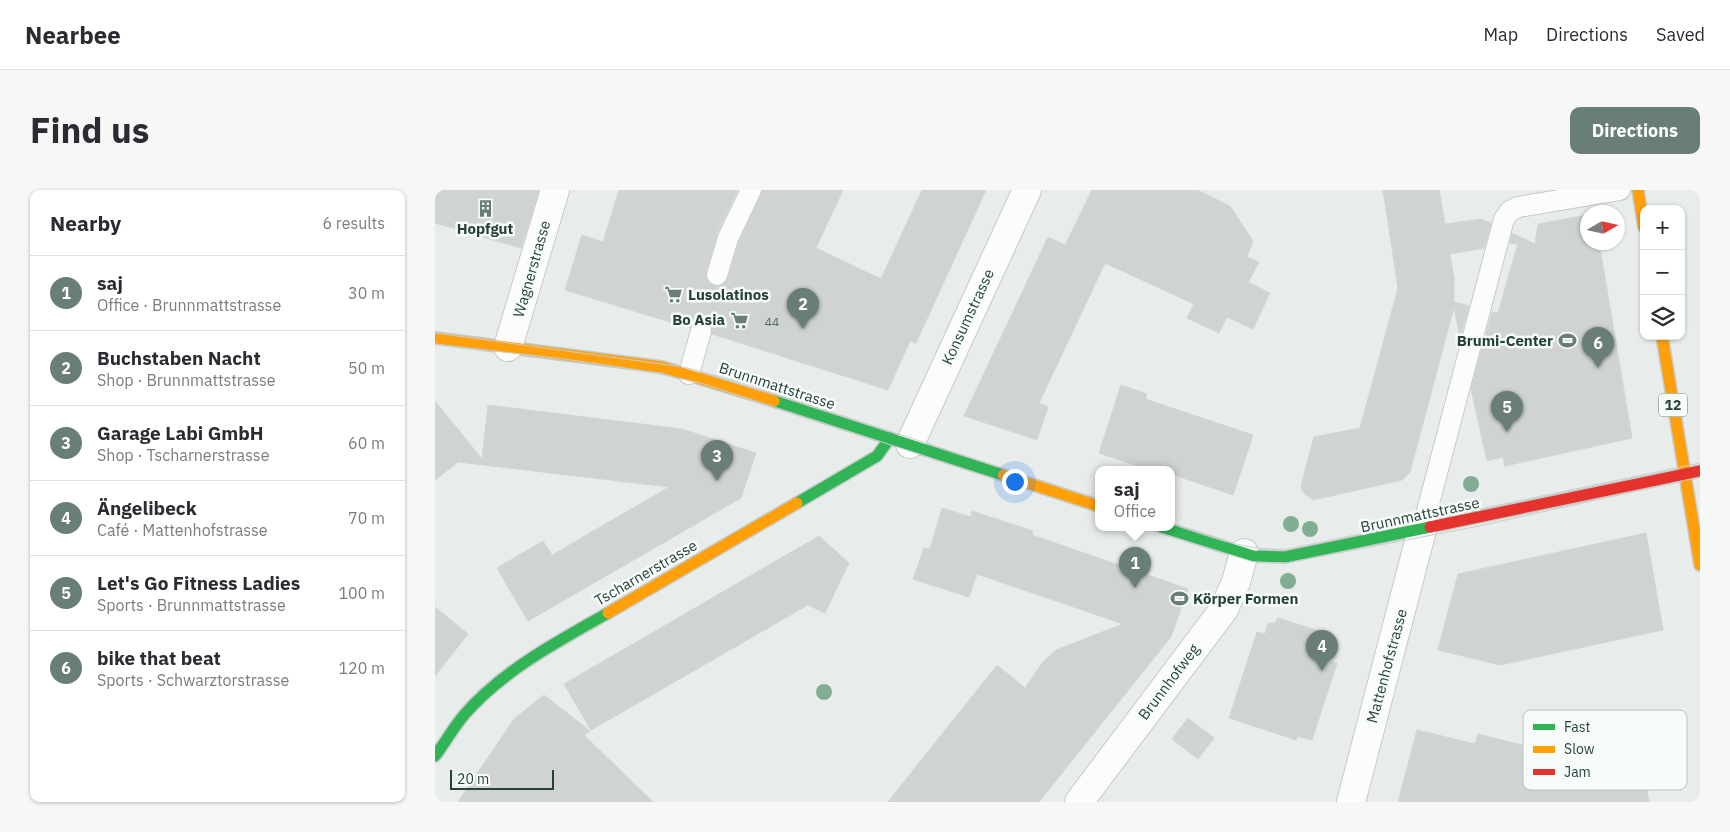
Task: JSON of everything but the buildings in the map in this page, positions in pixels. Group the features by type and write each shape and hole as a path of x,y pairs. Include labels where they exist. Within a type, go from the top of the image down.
{"street":[{"name":"Wagnerstrasse","path":"508,347 555,190"},
{"name":"Konsumstrasse","path":"900,441 1027,190"},
{"path":"1638,190 1640,205"},
{"name":"Brunnmattstrasse","path":"435,338 661,367 689,374 1095,505"},
{"name":"12","path":"1663,340 1700,565"},
{"name":"Tscharnerstrasse","path":"435,756 463,716 497,683 535,654 900,441"},
{"path":"1685,473 1700,459"},
{"name":"Brunnmattstrasse","path":"1175,531 1244,553 1271,558 1285,557 1700,471"},
{"name":"Mattenhofstrasse","path":"1351,802 1422,530"},
{"name":"Brunnhofweg","path":"1079,802 1224,609 1236,582 1244,553"}],"lane":[{"path":"717,275 728,238 751,190"},
{"path":"1422,530 1504,218 1510,211 1518,207 1620,190"},
{"path":"689,374 701,331"}],"tram line":[{"path":"435,333 684,367 746,384 1095,499"},
{"path":"435,344 604,365 671,376 704,384 1095,512"},
{"path":"1175,525 1242,545 1257,548 1288,549 1700,463"},
{"path":"1153,531 1254,562 1286,563 1474,527 1700,477"}],"traffic: fast":[{"path":"774,401 1003,475"},
{"path":"797,503 877,456 890,438"},
{"path":"1175,531 1253,556 1285,557 1430,527"},
{"path":"435,756 464,715 496,684 531,658 608,613"}],"traffic: slow":[{"path":"1638,190 1640,205"},
{"path":"435,338 662,367 774,401"},
{"path":"1663,340 1700,565"},
{"path":"1003,475 1095,505"},
{"path":"608,613 797,503"}],"traffic: jam":[{"path":"1430,527 1700,471"}],"place":[{"name":"Hopfgut","path":"485,208"},
{"name":"Lusolatinos","path":"674,295"},
{"name":"Bo Asia","path":"739,320"},
{"name":"Buchstaben Nacht","path":"803,329"},
{"name":"Brumi-Center","path":"1567,341"},
{"name":"bike that beat","path":"1598,368"},
{"name":"Let's Go Fitness Ladies","path":"1507,432"},
{"name":"Garage Labi GmbH","path":"717,481"},
{"name":"saj","path":"1135,588"},
{"name":"Körper Formen","path":"1179,599"},
{"name":"Ängelibeck","path":"1322,671"}]}
